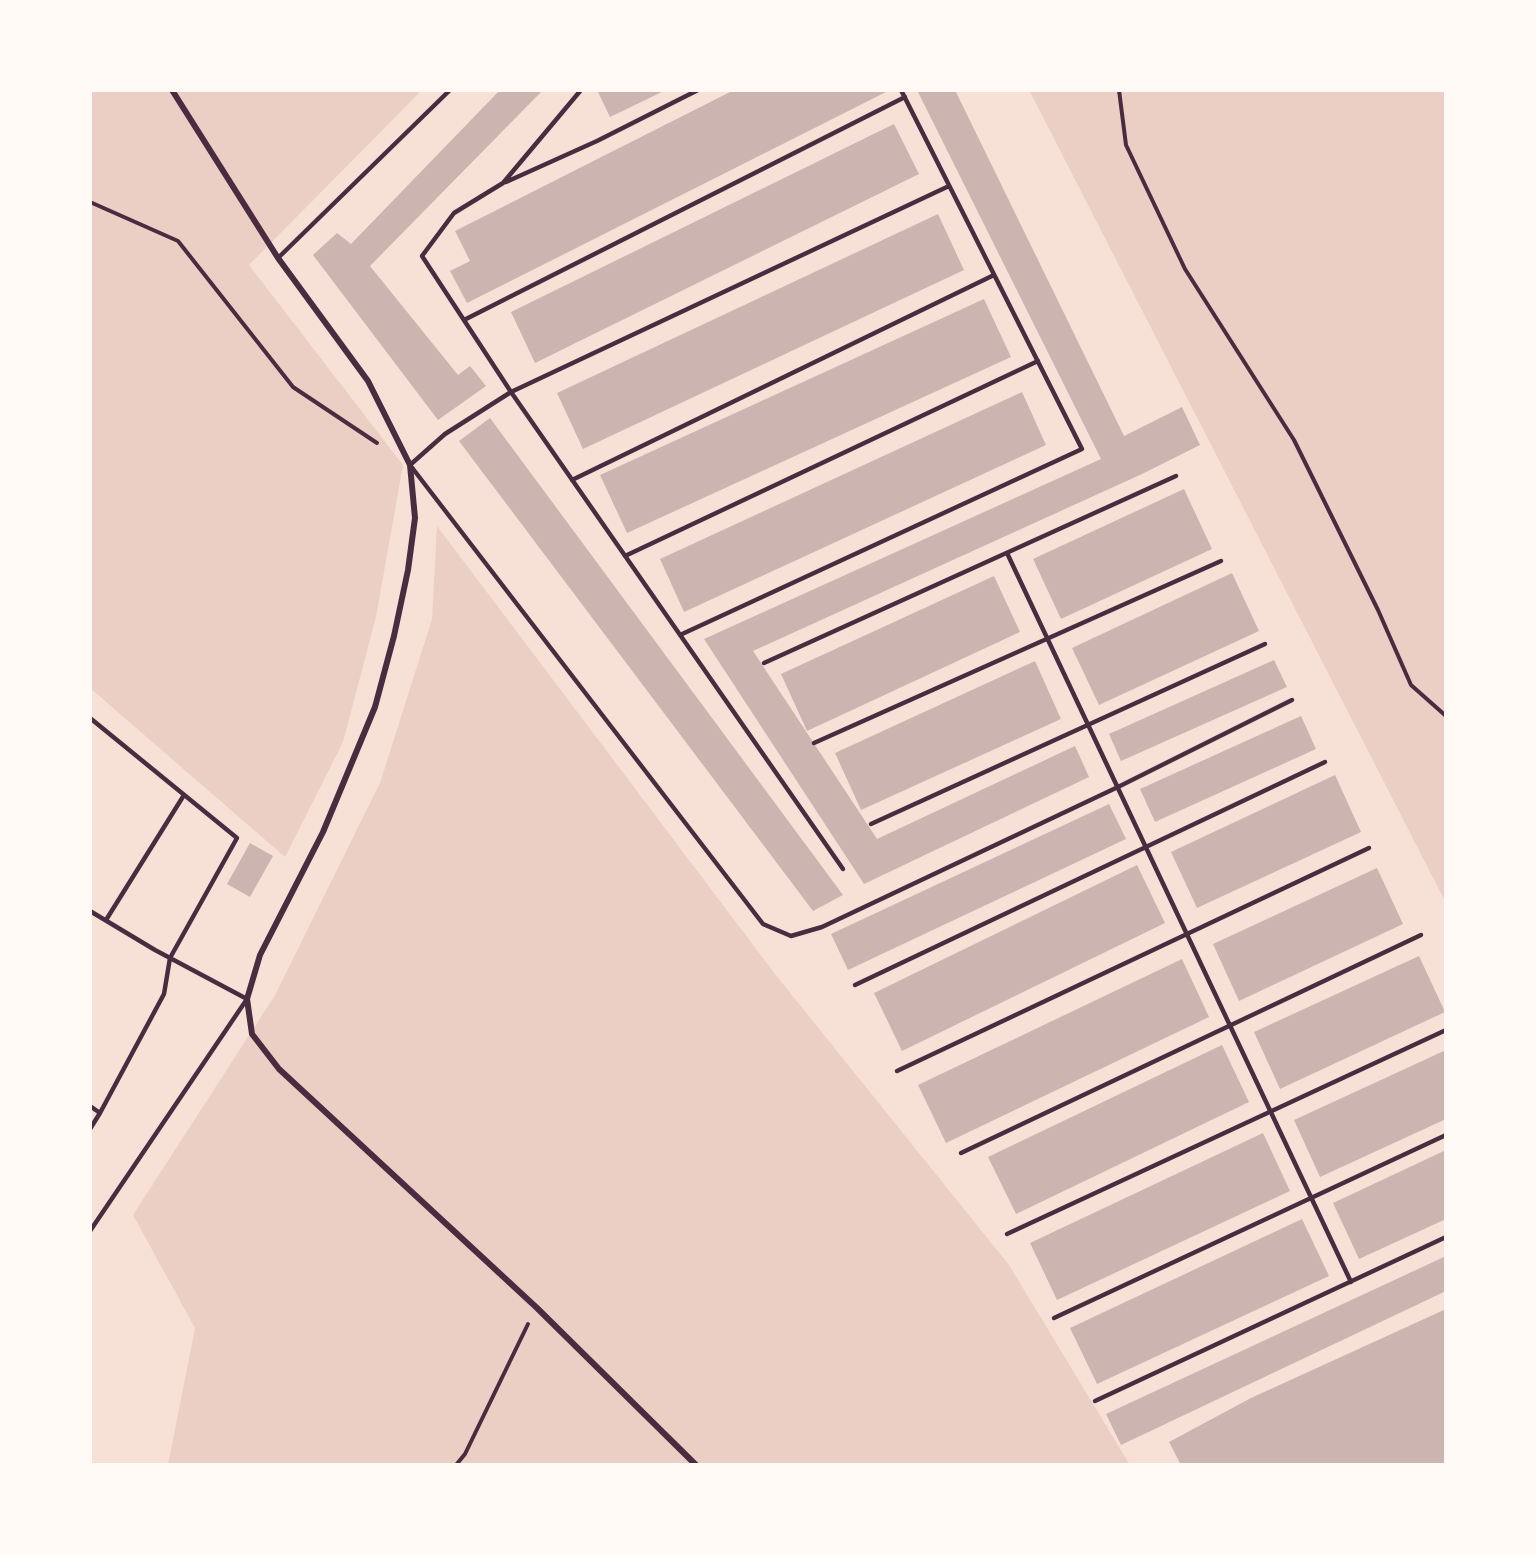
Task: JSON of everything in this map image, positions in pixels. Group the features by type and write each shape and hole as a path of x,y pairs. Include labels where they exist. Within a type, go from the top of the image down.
{"street":[{"path":"172,90 278,258 368,381 410,465 415,518 408,570 394,636 375,707 322,832 260,955 247,999 252,1034 279,1069 537,1308 696,1465"}],"lane":[{"path":"278,258 450,90"},
{"path":"503,183 581,90"},
{"path":"698,90 597,141 503,183 453,213 422,256 511,392 843,869"},
{"path":"680,635 1082,449 901,90"},
{"path":"464,320 905,97"},
{"path":"949,186 511,392 445,434 410,465 763,924 791,936 822,927 1118,787 1292,700"},
{"path":"572,480 994,275"},
{"path":"625,556 1038,361"},
{"path":"764,663 1176,476"},
{"path":"1007,553 1351,1282"},
{"path":"814,742 1221,561"},
{"path":"870,824 1264,644"},
{"path":"90,718 237,838 170,958 164,994 90,1129"},
{"path":"855,985 1325,762"},
{"path":"106,920 184,795"},
{"path":"897,1071 1369,848"},
{"path":"90,911 170,958 247,999 90,1231"},
{"path":"961,1153 1421,935"},
{"path":"1007,1234 1446,1030"},
{"path":"90,1106 100,1113"},
{"path":"1054,1318 1446,1135"},
{"path":"1095,1401 1446,1237"}],"path":[{"path":"1119,90 1125,145 1185,269 1294,440 1378,610 1411,685 1446,716"},
{"path":"90,202 178,241 293,387 381,446"},
{"path":"456,1465 465,1454 537,1308"}],"shaded area":[{"path":"90,90 422,90 249,265 403,465 376,617 343,742 285,857 90,688"},
{"path":"1029,90 1446,90 1446,903"},
{"path":"437,526 775,974 1009,1265 1130,1465 168,1465 195,1328 133,1215 275,995 380,783 432,619"}],"building":[{"path":"500,90 543,90 370,266 458,375 470,366 486,386 438,420 313,255 337,233 351,244"},
{"path":"597,90 666,90 610,117"},
{"path":"734,90 890,90 467,303 450,271 470,261 455,231"},
{"path":"917,90 955,90 1124,436 1182,407 1200,445 1142,474 753,651 877,839 1075,746 1089,777 864,884 704,639 1101,459"},
{"path":"894,124 919,174 535,363 511,312"},
{"path":"938,214 964,270 583,449 557,393"},
{"path":"984,299 1011,357 627,533 600,475"},
{"path":"1022,392 1046,445 684,612 660,559"},
{"path":"490,418 843,895 813,911 459,441"},
{"path":"1184,489 1212,549 1061,619 1033,559"},
{"path":"1232,573 1259,631 1099,705 1072,648"},
{"path":"994,576 1020,632 807,731 781,674"},
{"path":"1274,660 1287,687 1121,761 1109,734"},
{"path":"1035,661 1061,719 861,810 835,753"},
{"path":"1301,716 1316,749 1155,822 1140,789"},
{"path":"1335,775 1361,832 1197,908 1171,852"},
{"path":"1109,804 1126,839 848,970 831,934"},
{"path":"250,843 273,856 250,897 227,884"},
{"path":"1137,865 1165,923 902,1051 874,993"},
{"path":"1377,868 1403,924 1239,1001 1213,944"},
{"path":"1419,956 1445,1012 1280,1089 1254,1032"},
{"path":"1182,959 1209,1017 946,1143 918,1085"},
{"path":"1222,1045 1249,1102 1016,1214 988,1157"},
{"path":"1446,1050 1446,1119 1320,1177 1294,1120"},
{"path":"1263,1133 1290,1191 1057,1300 1030,1243"},
{"path":"1446,1150 1446,1219 1359,1259 1333,1203"},
{"path":"1302,1219 1329,1276 1097,1384 1070,1328"},
{"path":"1446,1256 1446,1291 1121,1445 1106,1414"},
{"path":"1446,1309 1446,1465 1181,1465 1169,1442 1251,1398"}]}
